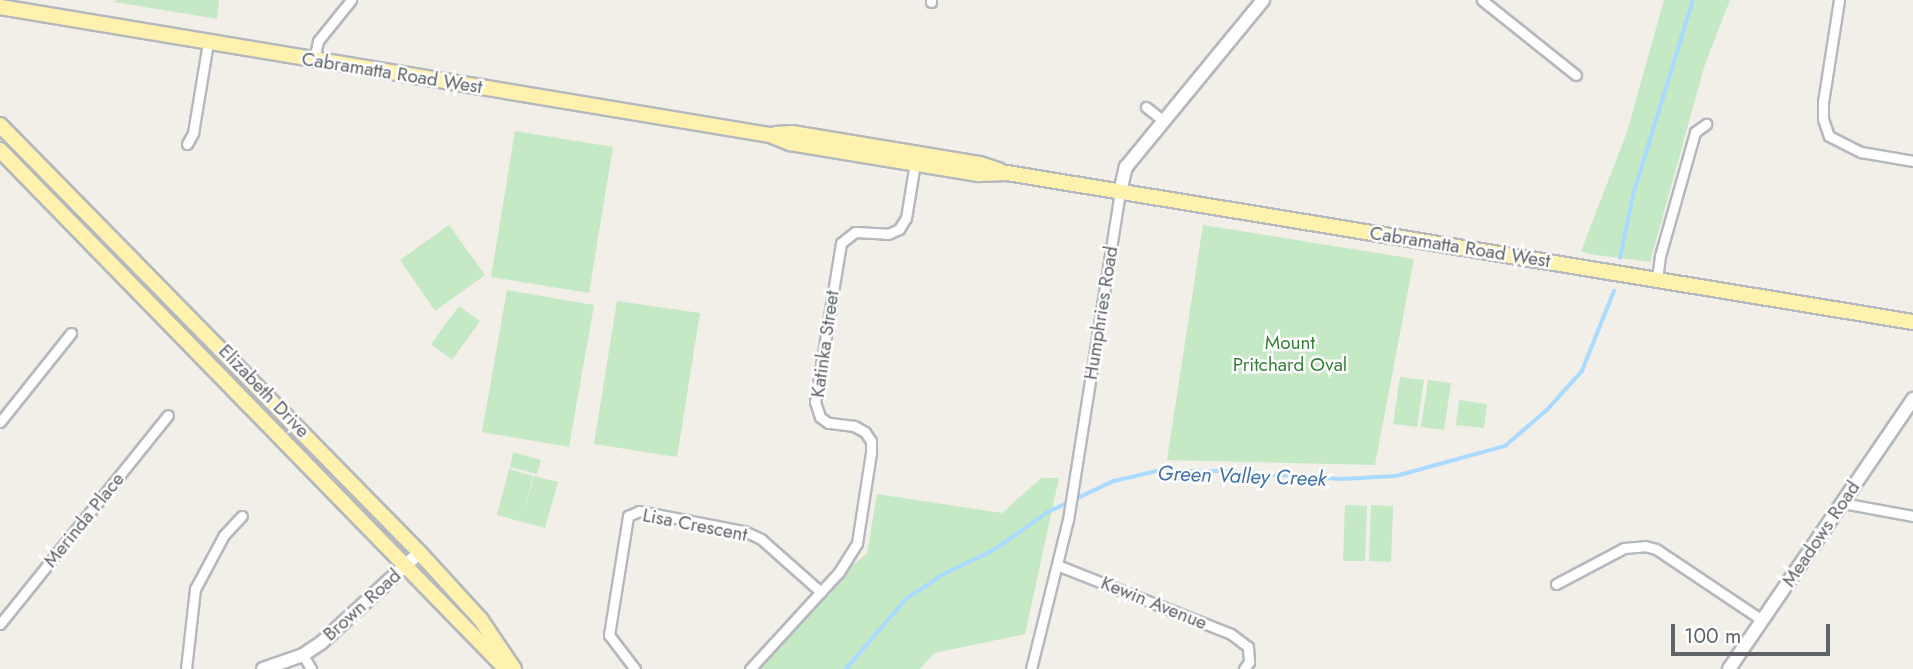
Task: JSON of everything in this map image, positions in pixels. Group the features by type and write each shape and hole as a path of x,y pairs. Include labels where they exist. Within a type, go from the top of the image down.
{"main road":[{"name":"Cabramatta Road West","path":"3,9 770,135 790,143 978,174 1007,173"},
{"name":"Elizabeth Drive","path":"0,125 420,552 481,620 514,669"},
{"name":"Cabramatta Road West","path":"770,135 792,133 829,139 980,164 1007,173 1913,322"},
{"name":"Elizabeth Drive","path":"0,150 506,669"}],"street":[{"path":"314,60 318,41 351,0"},
{"name":"Humphries Road","path":"1031,669 1068,520 1124,171 1263,0"},
{"path":"1482,0 1576,75"},
{"path":"1839,0 1823,102 1823,119 1829,136 1861,152 1913,161"},
{"path":"187,144 193,133 208,42"},
{"path":"1146,107 1164,121"},
{"path":"1657,280 1660,256 1695,132 1706,124"},
{"name":"Katinka Street","path":"750,669 821,592 851,556 857,543 872,453 871,440 854,426 828,423 820,417 815,402 839,252 845,237 855,232 888,234 899,229 906,218 915,163"},
{"path":"0,422 71,333"},
{"name":"Meadows Road","path":"1729,669 1913,399"},
{"name":"Merinda Place","path":"0,624 168,415"},
{"path":"1842,503 1913,516"},
{"name":"Lisa Crescent","path":"635,669 609,635 628,516 639,511 744,531 761,538 821,592"},
{"path":"186,669 195,589 224,535 242,516"},
{"path":"1556,584 1624,548 1645,546 1656,549 1762,620"},
{"name":"Brown Road","path":"263,669 303,655 340,629 420,552"},
{"name":"Kewin Avenue","path":"1057,565 1231,634 1248,647 1248,662 1244,669"},
{"path":"303,655 311,669"}],"green space":[{"path":"219,0 217,19 114,2"},
{"path":"1664,0 1730,0 1705,64 1650,262 1589,254 1581,251 1627,132"},
{"path":"515,131 613,147 589,293 491,277"},
{"path":"449,225 485,275 435,311 400,260"},
{"name":"Mount Pritchard Oval","path":"1203,225 1414,259 1375,465 1167,460"},
{"path":"507,290 594,305 569,447 482,432"},
{"path":"617,301 700,313 677,457 594,444"},
{"path":"459,306 480,321 452,360 431,344"},
{"path":"1400,377 1424,380 1417,427 1393,424"},
{"path":"1428,380 1451,383 1444,430 1421,427"},
{"path":"1459,400 1487,404 1484,428 1456,425"},
{"path":"513,452 541,460 537,474 510,467"},
{"path":"509,469 533,476 522,520 534,476 558,482 545,528 497,515"},
{"path":"1041,478 1059,478 1025,634 934,653 920,669 759,669 854,564 867,554 877,494 1002,513"},
{"path":"1345,505 1367,506 1365,561 1343,561"},
{"path":"1371,505 1393,506 1391,562 1369,561"}],"waterway":[{"name":"Green Valley Creek","path":"1620,258 1633,195 1693,0"},
{"name":"Green Valley Creek","path":"846,669 906,599 942,575 994,550 1048,512 1114,481 1157,471 1217,471 1342,479 1396,476 1505,446 1547,410 1582,371 1614,291"}]}
